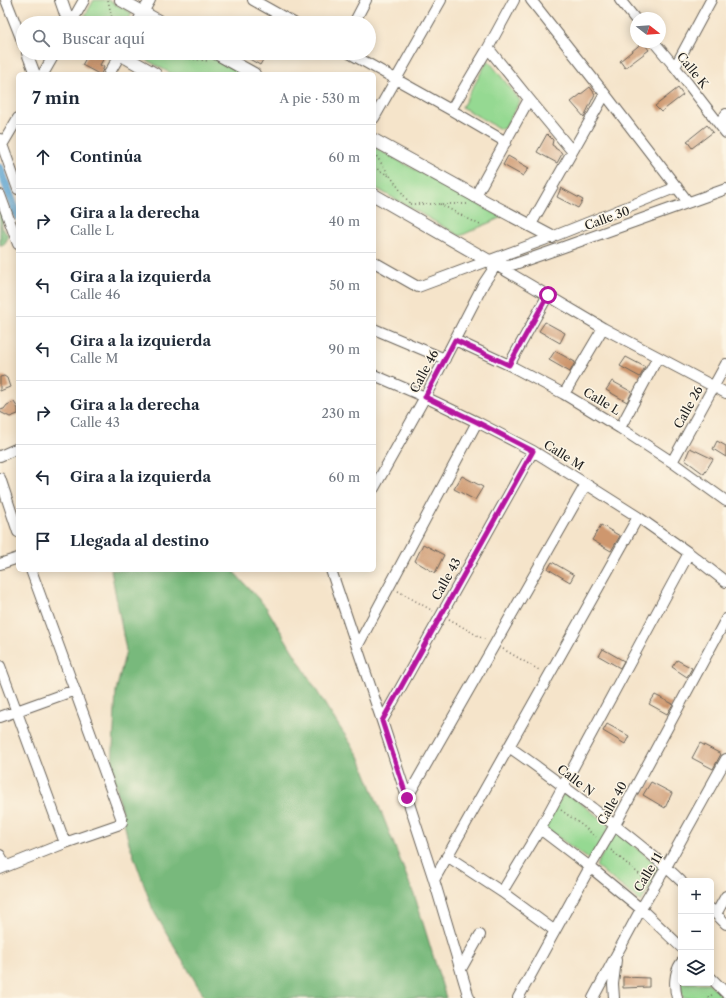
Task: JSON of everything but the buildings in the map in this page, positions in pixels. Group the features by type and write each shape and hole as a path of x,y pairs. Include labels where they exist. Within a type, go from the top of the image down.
{"street":[{"path":"6,0 16,25"},
{"path":"61,0 67,16"},
{"path":"74,16 84,0"},
{"path":"120,0 138,16"},
{"path":"141,16 150,0"},
{"path":"253,0 282,16"},
{"path":"358,16 366,0"},
{"path":"376,114 441,0"},
{"path":"452,110 514,0"},
{"path":"531,0 688,202"},
{"path":"620,0 629,4"},
{"path":"676,67 712,0"},
{"path":"488,48 572,151"},
{"name":"Calle K","path":"659,48 676,67 723,129"},
{"path":"30,60 34,72"},
{"path":"44,72 51,60"},
{"path":"110,72 116,60"},
{"path":"132,60 152,72"},
{"path":"220,60 249,72"},
{"path":"362,60 506,142"},
{"path":"530,226 605,94"},
{"path":"481,200 506,142 529,99"},
{"path":"723,129 726,114"},
{"path":"16,121 1,142 16,184"},
{"path":"376,141 481,200 552,237 558,250"},
{"path":"376,263 418,287 492,263 552,237 677,187"},
{"name":"Calle 30","path":"492,263 506,265 515,264 558,250 726,189"},
{"path":"0,195 16,239"},
{"path":"376,196 603,328 726,393"},
{"name":"Calle 46","path":"376,484 455,340 484,283 492,263"},
{"path":"509,365 548,295"},
{"path":"564,394 603,328"},
{"path":"376,329 445,359"},
{"name":"Calle L","path":"455,340 509,365 564,394 620,428 726,499"},
{"path":"620,428 658,357"},
{"name":"Calle 26","path":"672,462 726,364"},
{"name":"Calle M","path":"376,376 425,397 533,451 638,517 689,553 726,582"},
{"path":"357,647 477,422"},
{"path":"0,456 16,449"},
{"name":"Calle 43","path":"382,721 533,451"},
{"path":"0,478 16,526"},
{"path":"407,798 586,484"},
{"path":"434,880 638,517"},
{"path":"502,892 540,828 689,553"},
{"path":"0,564 16,559"},
{"path":"0,855 3,868 122,822 32,572"},
{"path":"332,572 434,880 469,998"},
{"name":"Calle 40","path":"518,998 590,867 615,825 726,619"},
{"path":"0,666 65,843"},
{"path":"0,717 75,690"},
{"name":"Calle N","path":"509,747 615,825 678,878"},
{"name":"Calle 11","path":"592,998 726,759"},
{"path":"540,828 590,867 641,910 678,944"},
{"path":"447,856 502,892 555,931"},
{"path":"714,910 726,896"},
{"path":"714,912 726,924"},
{"path":"461,969 480,935"},
{"path":"614,998 613,984 618,951"},
{"path":"677,998 675,978 678,969"},
{"path":"714,981 726,994"}],"path":[{"path":"108,0 111,16"},
{"path":"376,155 410,204"},
{"path":"376,168 392,178"},
{"path":"390,204 479,204 481,200"},
{"path":"439,203 482,226"},
{"path":"389,586 549,675"}],"green space":[{"path":"94,0 108,0 132,13 130,16 85,16"},
{"path":"147,60 219,60 240,72 168,72"},
{"path":"488,60 520,101 505,128 500,129 462,107"},
{"path":"376,148 502,217 460,236 376,188"},
{"path":"0,211 6,212 1,227 9,236 4,245 0,245"},
{"path":"111,572 234,572 266,607 329,711 359,756 416,900 446,998 205,998 153,910 128,840 112,767 116,691 126,650"},
{"path":"565,791 610,826 591,861 544,827"},
{"path":"619,833 661,868 641,902 596,866 614,834"},
{"path":"680,986 712,986 724,998 683,998"}],"waterway":[{"path":"0,168 16,212"}],"route":[{"path":"407,798 382,721 533,451 425,397 455,340 509,365 548,295"}]}
